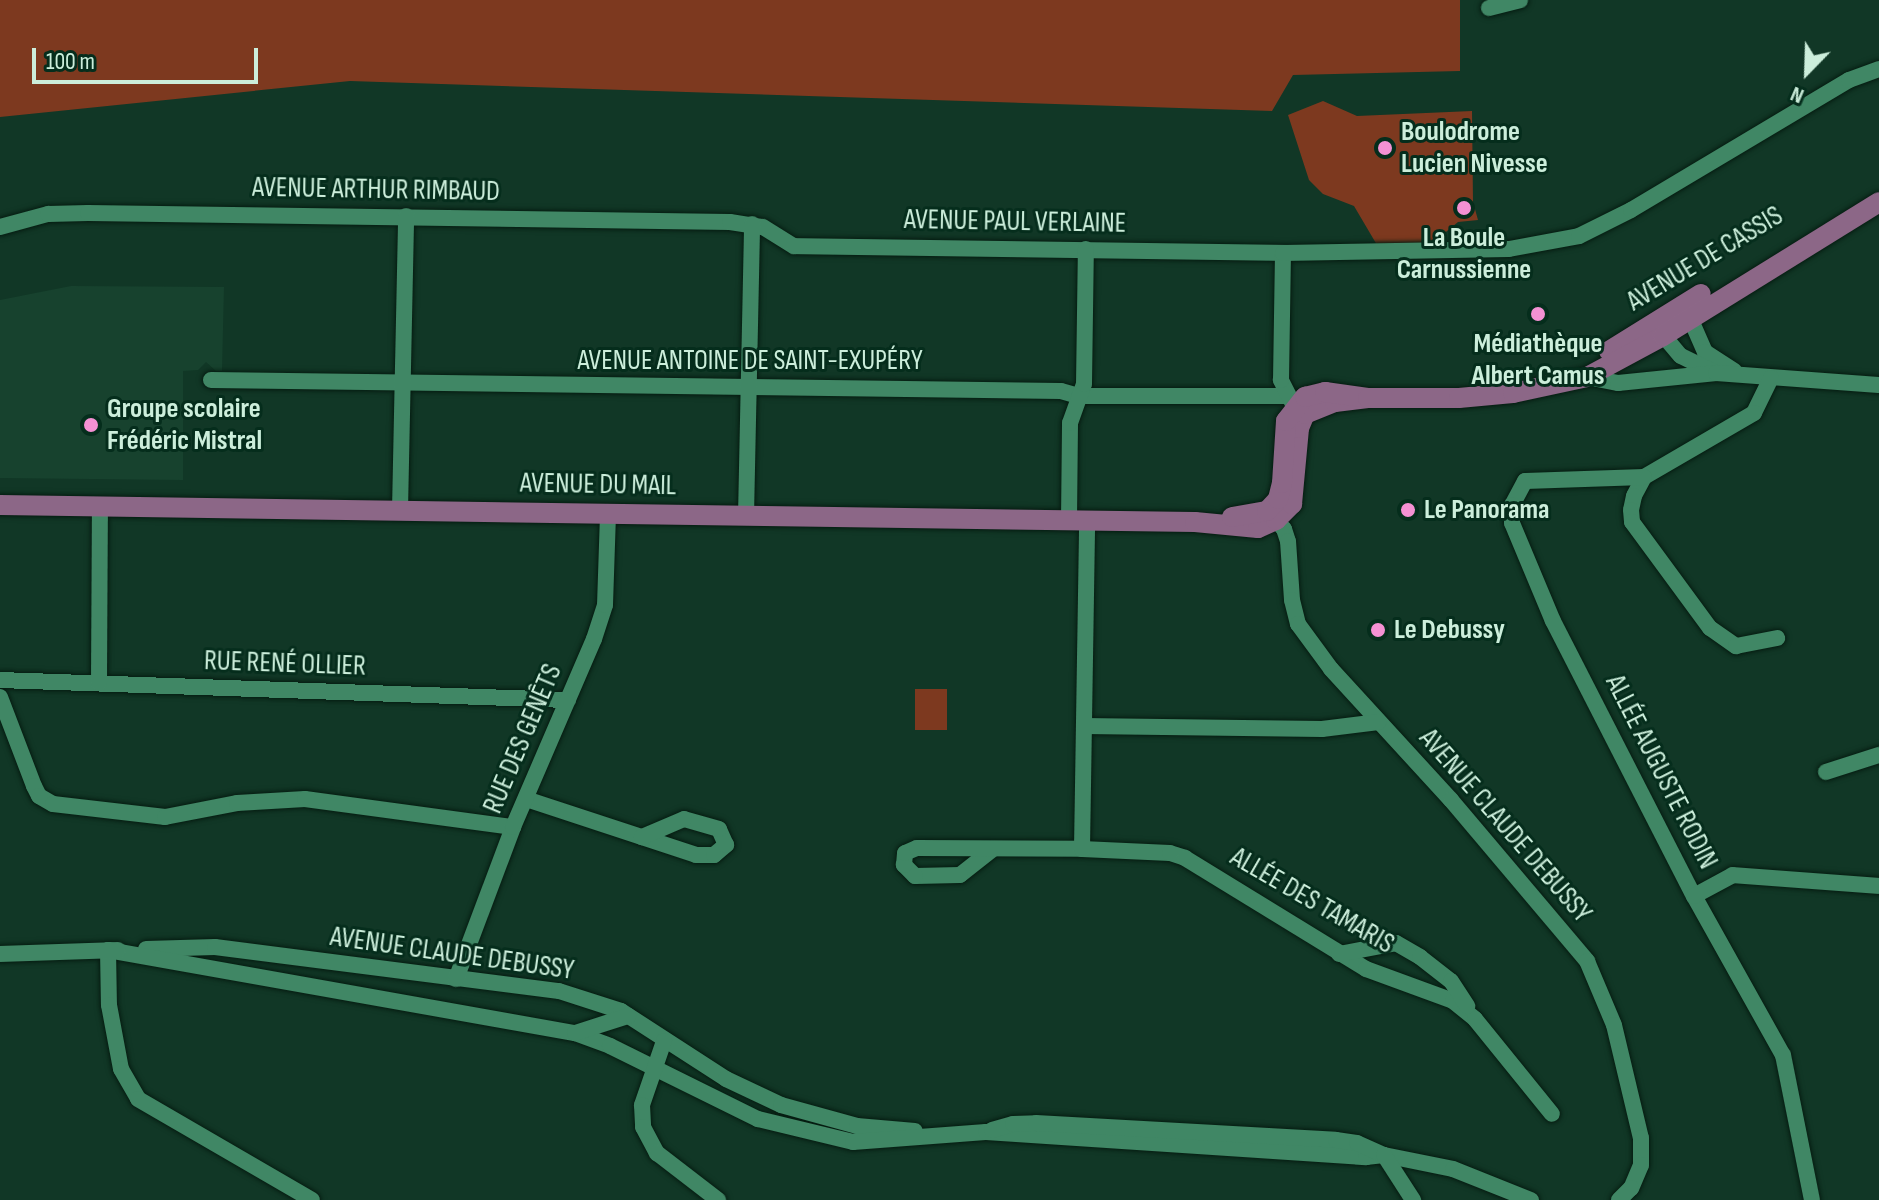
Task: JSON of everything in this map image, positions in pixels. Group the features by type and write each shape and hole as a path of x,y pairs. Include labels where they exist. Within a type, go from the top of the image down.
{"main road":[{"name":"AVENUE DE CASSIS","path":"1296,405 1305,397 1325,392 1368,398 1459,398 1513,393 1587,377 1879,186"},
{"name":"AVENUE DE CASSIS","path":"1687,311 1879,202"},
{"name":"AVENUE DE CASSIS","path":"1562,381 1658,330"},
{"path":"1272,515 1287,510 1295,492 1299,428 1296,405"},
{"name":"AVENUE DU MAIL","path":"8,505 1195,522 1258,528 1272,515"}],"street":[{"path":"1489,8 1520,0"},
{"name":"AVENUE PAUL VERLAINE","path":"752,224 794,246 1283,253 1480,250 1548,244 1599,228 1849,80 1879,69"},
{"name":"AVENUE ARTHUR RIMBAUD","path":"0,227 48,214 75,213 752,224"},
{"path":"400,510 406,216"},
{"path":"746,516 752,224"},
{"path":"752,244 794,246"},
{"path":"1082,849 1084,726 1078,521 1070,423 1086,402 1086,249"},
{"path":"1283,253 1281,380 1296,405"},
{"path":"1687,311 1705,352 1743,376"},
{"path":"1658,330 1681,356 1716,373"},
{"path":"1587,377 1618,383 1716,373 1879,385"},
{"path":"1771,378 1754,413 1644,477 1634,496 1632,522 1710,628 1736,646 1777,638"},
{"name":"AVENUE ANTOINE DE SAINT-EXUPÉRY","path":"211,380 1061,391 1086,402 1296,405"},
{"name":"ALLÉE AUGUSTE RODIN","path":"1644,477 1525,481 1512,505 1512,523 1553,621 1694,896 1783,1055 1812,1200"},
{"path":"99,683 100,506"},
{"name":"RUE DES GENÊTS","path":"456,979 513,827 605,605 608,514"},
{"name":"AVENUE CLAUDE DEBUSSY","path":"1272,515 1288,541 1292,600 1298,624 1331,669 1451,800 1587,961 1614,1025 1641,1138 1641,1165 1631,1188 1619,1200"},
{"name":"RUE RENÉ OLLIER","path":"0,680 568,700"},
{"path":"0,697 39,796 53,804 165,817 237,803 305,799 513,827"},
{"path":"1084,726 1322,729 1379,722"},
{"path":"1826,772 1879,755"},
{"path":"526,799 642,837"},
{"name":"ALLÉE DES TAMARIS","path":"993,849 960,875 915,876 904,865 905,853 910,849 993,849 1082,849 1170,853 1185,858 1366,969 1453,1001 1475,1019 1552,1114"},
{"path":"1694,896 1733,875 1879,886"},
{"path":"1339,954 1396,943 1451,981 1475,1019"},
{"path":"211,947 203,959 215,967"},
{"name":"AVENUE CLAUDE DEBUSSY","path":"0,954 211,947 559,991 628,1016 746,1090 791,1109 857,1126 943,1134"},
{"path":"108,950 109,1005 121,1069 138,1099 312,1200"},
{"name":"AVENUE CLAUDE DEBUSSY","path":"108,950 575,1033 610,1046 758,1119 813,1135 883,1142 986,1132 1350,1156 1384,1155 1453,1169 1531,1200"},
{"path":"575,1033 628,1016"},
{"path":"664,1041 642,1105 643,1127 657,1153 718,1200"},
{"path":"1384,1155 1413,1200"}],"shaded area":[{"path":"0,0 1460,0 1460,71 1293,75 1272,111 350,81 0,117"},
{"name":"Boulodrome Lucien Nivesse","path":"1323,101 1357,116 1472,111 1473,202 1478,220 1458,222 1430,245 1377,245 1354,206 1323,194 1309,180 1288,115"},
{"name":"Groupe scolaire Frédéric Mistral","path":"71,286 224,287 222,371 216,371 206,362 198,370 183,371 183,480 0,478 0,300"},
{"path":"915,689 947,689 947,730 915,730"}],"place":[{"name":"Boulodrome Lucien Nivesse","path":"1385,148"},
{"name":"La Boule Carnussienne","path":"1464,208"},
{"name":"Médiathèque Albert Camus","path":"1538,314"},
{"name":"Groupe scolaire Frédéric Mistral","path":"91,425"},
{"name":"Le Panorama","path":"1408,510"},
{"name":"Le Debussy","path":"1378,630"}]}
